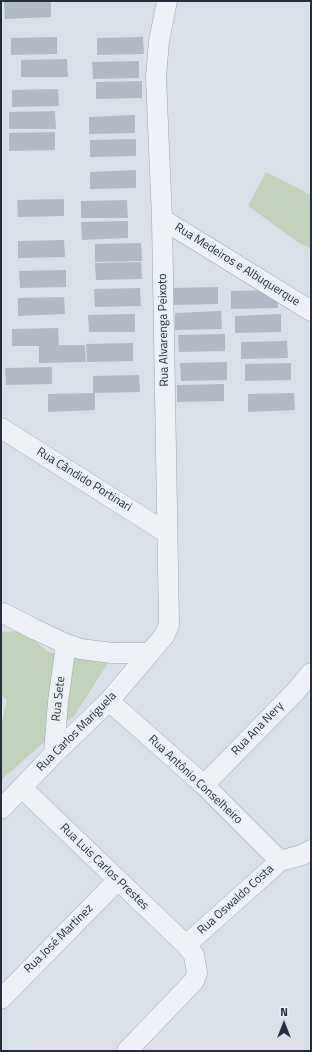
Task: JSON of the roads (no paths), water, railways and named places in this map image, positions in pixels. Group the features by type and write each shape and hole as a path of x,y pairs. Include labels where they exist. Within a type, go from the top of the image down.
{"street":[{"name":"Rua Alvarenga Peixoto","path":"150,653 164,636 169,625 162,219 156,77 159,41 167,1"},
{"name":"Rua Medeiros e Albuquerque","path":"162,219 311,311"},
{"path":"1,421 1,428"},
{"name":"Rua Cândido Portinari","path":"1,428 167,533"},
{"path":"3,612 66,644 98,652 150,653"},
{"name":"Rua Sete","path":"54,754 58,702 66,644"},
{"name":"Rua Carlos Mariguela","path":"1,809 54,754 109,701 150,653"},
{"name":"Rua Ana Nery","path":"204,785 295,692 311,673"},
{"name":"Rua Antônio Conselheiro","path":"109,701 204,785 280,861"},
{"name":"Rua Luis Carlos Prestes","path":"22,788 186,945 194,955 197,973 194,980 127,1051"},
{"name":"Rua Oswaldo Costa","path":"186,945 280,861 311,850"},
{"name":"Rua José Martinez","path":"1,999 118,880"}]}
